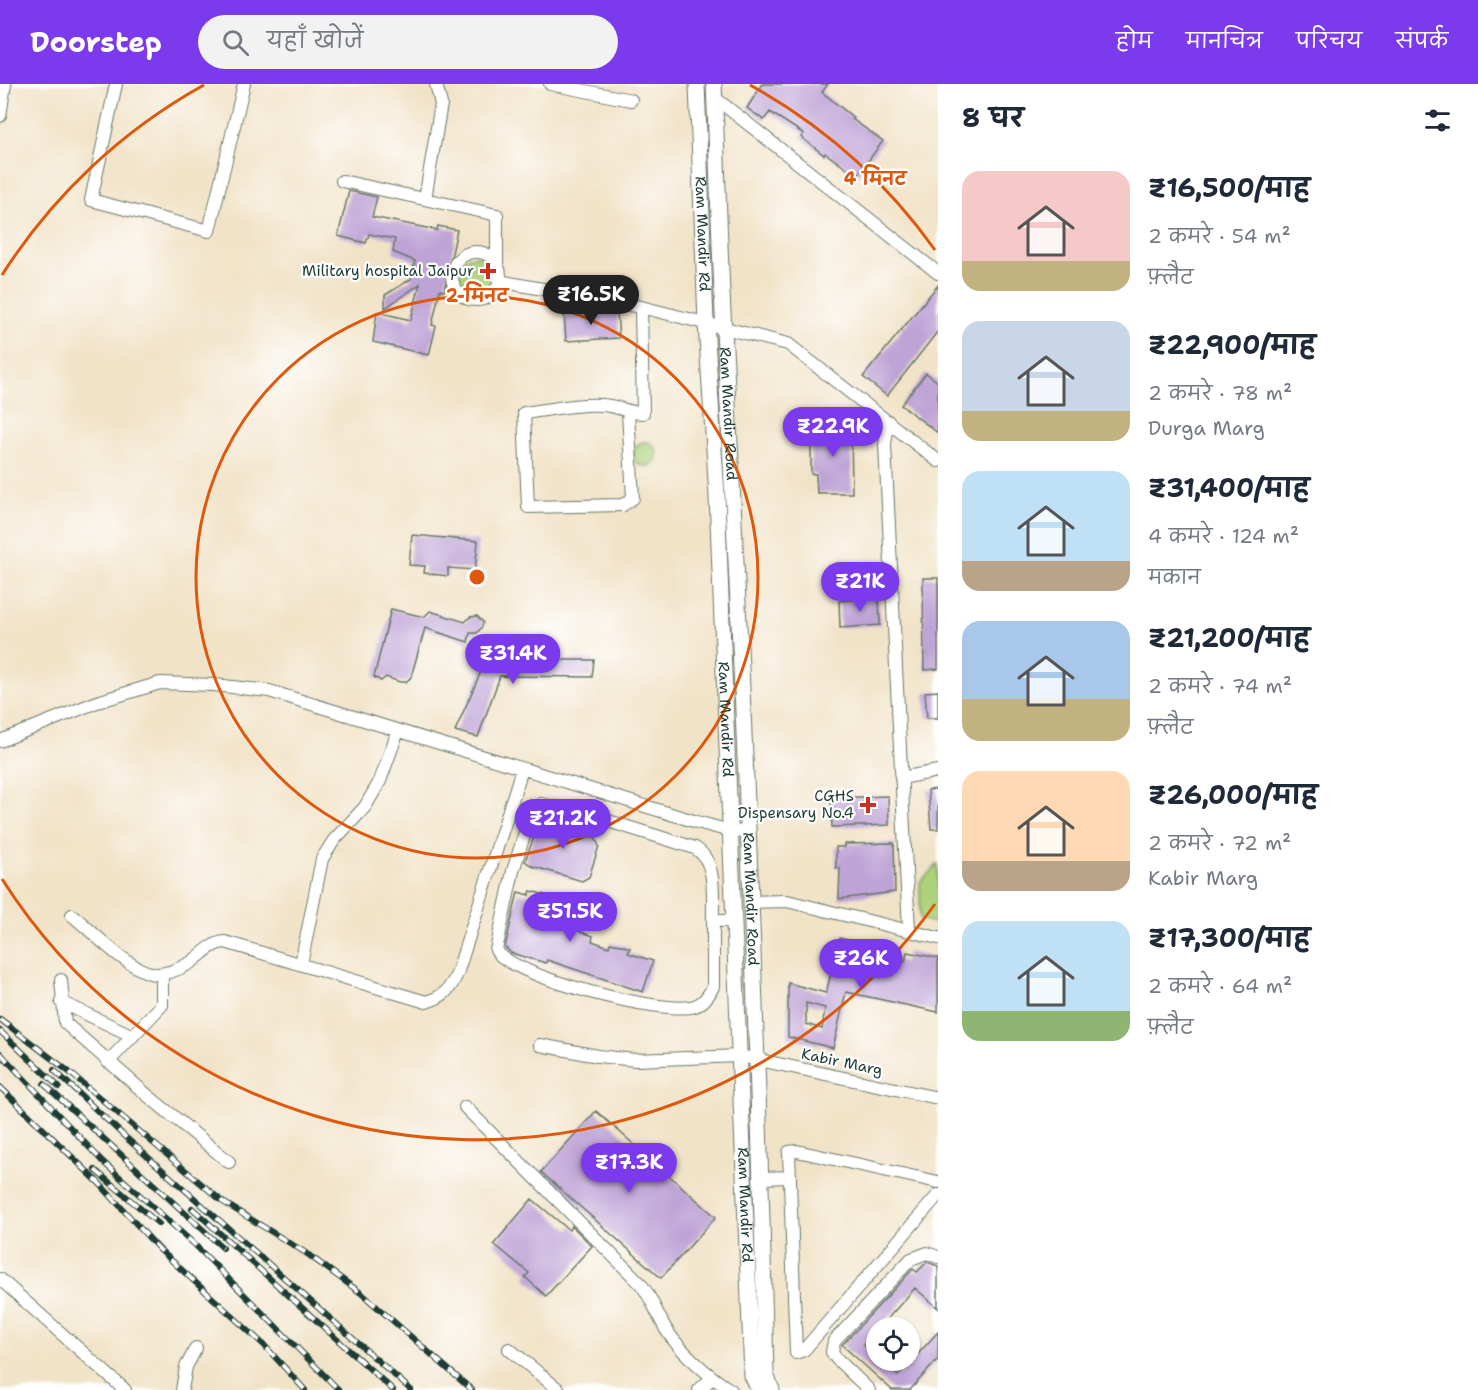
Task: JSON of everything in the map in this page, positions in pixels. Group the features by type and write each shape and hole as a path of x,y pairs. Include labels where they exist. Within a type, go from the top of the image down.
{"main road":[{"path":"697,86 714,90"},
{"name":"Ram Mandir Rd","path":"697,86 706,323 717,496 752,1376 759,1390"},
{"name":"Ram Mandir Road","path":"714,90 723,328 748,832 762,1178 766,1374 772,1390"},
{"path":"745,1178 762,1178"}],"street":[{"path":"0,116 5,84"},
{"path":"116,84 91,200 209,231 244,84"},
{"path":"425,199 441,104 436,84"},
{"path":"550,84 631,100"},
{"path":"714,90 938,273"},
{"path":"342,182 498,215 499,281 492,292 478,299 459,293 452,278 455,264 465,254 481,252 497,264"},
{"path":"499,281 640,307 788,344 938,461"},
{"path":"628,412 633,498 623,505 528,507 524,413 598,405 616,405 628,412 643,412 640,307"},
{"path":"888,421 885,445 909,930"},
{"path":"0,741 98,702 160,683 214,685 269,692 730,831 748,832"},
{"path":"301,964 322,859 334,840 365,807 380,782 398,731"},
{"path":"72,915 135,967 151,974 162,974 189,963 205,951 225,942 426,1002 441,998 452,986 457,974 522,769"},
{"path":"901,778 938,771"},
{"path":"541,804 587,814 695,848 704,854 712,873 713,920 714,987 708,996 696,1005 677,1009 611,997 527,973 500,958 496,950 513,872 531,813 541,804"},
{"path":"750,902 787,901 938,938"},
{"path":"713,920 734,922"},
{"path":"108,1062 162,1005 162,974"},
{"path":"61,980 65,1023 108,1062 229,1162"},
{"path":"62,1002 133,1036"},
{"name":"Kabir Marg","path":"540,1045 598,1056 635,1060 740,1056 938,1098"},
{"path":"465,1107 640,1283 654,1301 663,1326 712,1378 731,1390"},
{"path":"938,1182 793,1150 788,1154 795,1350 798,1354 938,1195"},
{"path":"762,1178 789,1178"},
{"path":"862,1388 832,1352 834,1341 911,1259 927,1253 938,1257"},
{"path":"0,1279 124,1390"},
{"path":"182,1390 186,1367 196,1348"},
{"path":"509,1349 559,1390"},
{"path":"699,1390 712,1378"}],"green space":[{"path":"476,256 484,257 490,262 495,268 495,284 490,290 484,295 476,296 468,295 462,290 457,284 456,276 457,268 462,262 468,257"},
{"path":"645,442 650,443 656,449 656,459 650,465 645,466 640,465 634,459 633,454 634,449 640,443"},
{"path":"938,864 938,924 920,919 920,882"}],"building":[{"path":"762,84 828,84 822,92 854,118 852,119 883,141 857,176 825,153 824,155 801,137 804,134 770,112 764,120 747,108"},
{"path":"349,191 377,197 372,217 437,230 438,226 457,230 444,291 440,290 432,325 436,326 429,355 373,342 377,312 411,320 420,284 385,308 385,295 411,279 415,261 393,252 395,239 369,234 366,243 338,236"},
{"path":"938,285 938,331 887,396 863,377"},
{"path":"564,312 617,312 619,338 566,341"},
{"path":"926,373 938,382 938,433 901,405"},
{"path":"851,423 852,493 817,493 816,474 811,474 811,441 817,441 817,424"},
{"path":"412,535 478,541 475,570 448,568 448,576 424,573 425,566 409,565"},
{"path":"923,578 938,578 938,669 924,670"},
{"path":"879,598 880,625 840,628 839,601"},
{"path":"391,609 424,617 430,611 465,622 470,617 477,616 483,622 477,633 470,633 468,642 425,628 411,677 406,682 386,677 381,681 374,677"},
{"path":"499,660 594,660 592,677 500,676 478,737 455,731 483,667"},
{"path":"938,691 938,718 927,718 925,692"},
{"path":"938,789 938,829 931,829 928,790"},
{"path":"888,796 889,825 832,827 831,798"},
{"path":"545,818 594,835 599,846 589,877 582,881 532,866 525,861 539,824"},
{"path":"894,843 895,892 839,899 840,868 836,868 836,847 845,847 845,844"},
{"path":"531,891 566,901 564,907 576,910 570,928 593,936 592,941 609,947 610,943 621,945 630,948 628,953 653,961 643,992 547,960 546,963 511,953 505,947 518,892 529,895"},
{"path":"840,938 860,943 858,951 905,962 907,952 938,958 938,1012 846,992 833,1048 788,1037 788,983 826,993","holes":["806,1003 825,1008 822,1029 806,1024"]},
{"path":"596,1111 716,1217 661,1278 541,1172"},
{"path":"532,1199 569,1230 572,1226 592,1246 546,1296 525,1277 529,1273 494,1244"},
{"path":"927,1262 938,1266 938,1308 915,1288 889,1317 868,1317 913,1269 917,1272"},
{"path":"866,1319 866,1341 863,1345 866,1348 866,1367 842,1345"},
{"path":"938,1332 938,1359 910,1390 892,1390 871,1371 893,1371 898,1376 903,1371 920,1371 920,1352"}],"railway":[{"path":"0,1019 68,1071 223,1202 306,1253 361,1293 472,1390"},
{"path":"0,1031 59,1087"},
{"path":"0,1053 102,1161 193,1243 339,1390"},
{"path":"54,1070 123,1135 411,1390"},
{"path":"44,1084 223,1248"},
{"path":"0,1087 99,1183 159,1249 264,1345 305,1390"},
{"path":"95,1170 159,1224"},
{"path":"192,1208 393,1390"}],"place":[{"name":"Military hospital Jaipur","path":"488,271"},
{"name":"CGHS Dispensary No.4","path":"868,805"}]}
